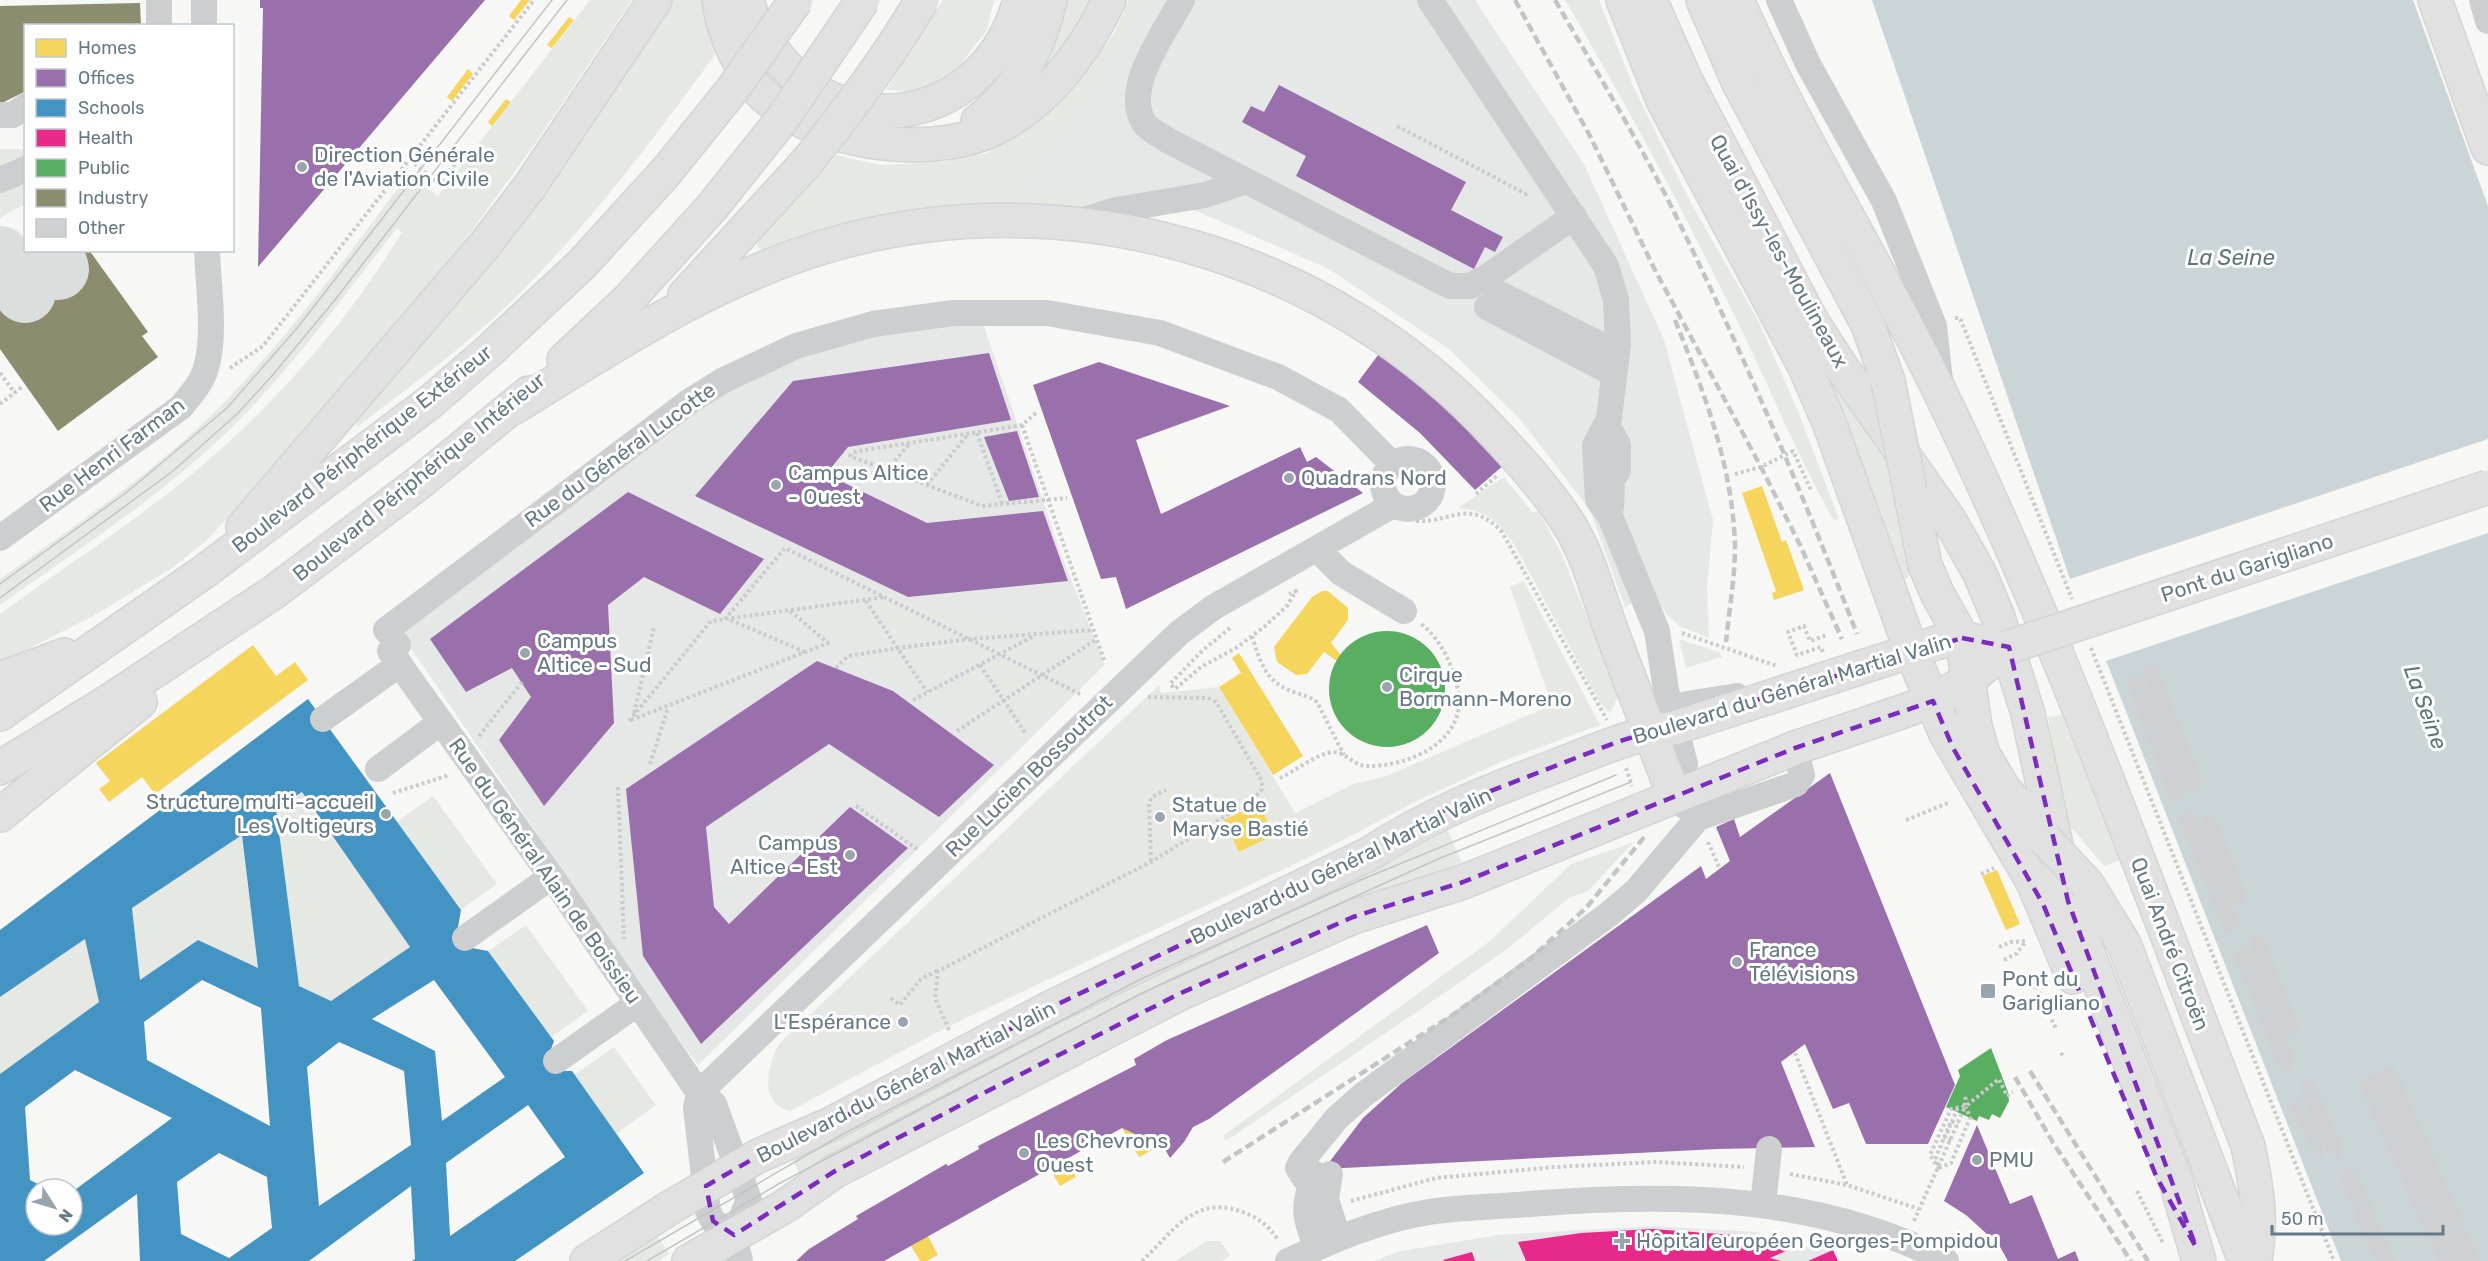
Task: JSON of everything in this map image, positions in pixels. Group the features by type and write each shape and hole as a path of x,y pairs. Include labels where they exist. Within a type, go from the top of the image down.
{"main road":[{"path":"205,571 484,246 530,186 655,0"},
{"path":"719,0 726,33 748,75 768,100 826,131 867,142 907,145 952,140 988,131 1039,97 1077,54 1109,0"},
{"path":"748,0 758,32 790,71 815,89 840,102 884,112 921,107 953,94 970,83 994,57 1007,37 1020,0"},
{"name":"Boulevard Périphérique Extérieur","path":"0,714 113,637 361,456 489,351 582,264 666,172 732,90 796,0"},
{"name":"Boulevard Périphérique Intérieur","path":"0,768 109,701 274,592 420,482 513,408 628,300 712,207 780,122 862,0"},
{"path":"669,312 745,233 846,115 891,51 922,0"},
{"path":"952,140 992,111 1022,73 1040,38 1050,0"},
{"path":"1623,0 1663,100 1805,367 1830,425 1911,650 1953,748 2043,904 2157,1178 2198,1254"},
{"name":"Quai d'Issy-les-Moulineaux","path":"1650,0 1685,79 1811,320 1950,521 1980,574 2008,649"},
{"path":"1703,0 1739,83 1868,325 1888,381 1925,565 1937,593 1962,638 1970,679 1975,726 1983,753 2002,786 2044,838 2087,884 2124,944 2245,1261"},
{"path":"1737,0 1769,73 1871,256 1941,393"},
{"path":"2435,0 2488,148"},
{"path":"513,408 669,312 748,273 838,243 904,230 1006,219 1075,223 1125,230 1210,251 1281,278 1344,310 1444,381 1514,454 1572,530 1586,557 1626,669 1664,722 1674,796"},
{"name":"Quai André Citroën","path":"1941,393 2049,634 2248,1146 2258,1197 2260,1228 2255,1261"},
{"name":"Pont du Garigliano","path":"2008,649 2488,487"},
{"path":"0,815 274,592"},
{"path":"0,679 113,637"},
{"name":"Boulevard du Général Martial Valin","path":"587,1261 705,1177 735,1161 831,1124 1052,1007 1370,854 1410,827 1452,806 1664,722 1790,676 1962,638 2008,649"},
{"path":"2008,649 2028,714 2068,901 2176,1182 2198,1254"},
{"name":"Boulevard du Général Martial Valin","path":"688,1261 737,1248 785,1206 835,1171 1181,993 1353,916 1463,882 1794,748 1933,701 1970,679 2008,649"}],"street":[{"path":"159,0 159,24"},
{"path":"204,0 204,24"},
{"path":"1182,0 1139,80 1138,107 1145,125 1167,140 1450,286 1470,286 1487,277 1574,216"},
{"path":"1430,0 1606,266 1616,300 1616,364 1606,425 1595,445 1599,500 1610,516 1657,631 1661,658 1664,722"},
{"path":"1779,0 1808,64 1884,201 1934,326 1941,393"},
{"path":"2482,0 2488,21"},
{"path":"0,116 13,115 24,107"},
{"path":"0,180 24,170"},
{"path":"1075,223 1116,210 1205,195 1246,181"},
{"name":"Rue Henri Farman","path":"0,538 181,408 195,391 206,369 210,340 207,252"},
{"path":"1491,299 1616,364"},
{"name":"Rue du Général Lucotte","path":"396,653 386,630 674,411 722,381 796,346 873,324 953,313 1047,314 1160,333 1278,377 1340,410 1393,465"},
{"path":"1606,425 1618,444 1618,470 1612,480 1610,516"},
{"path":"1404,460 1422,463 1429,470 1433,486 1426,502 1419,507 1401,509 1393,505 1384,492 1383,484 1384,476 1393,465 1404,460"},
{"name":"Rue Lucien Bossoutrot","path":"699,1093 1179,633 1214,607 1318,550 1393,505"},
{"path":"1318,550 1341,573 1404,611"},
{"path":"323,719 396,653"},
{"name":"Rue du Général Alain de Boissieu","path":"396,653 441,722 551,877 699,1093 714,1104 735,1161"},
{"path":"1626,669 1661,658"},
{"path":"378,769 441,722"},
{"path":"1794,748 1802,775 1796,784 1698,818 1636,891 1609,914 1371,1090 1337,1118 1298,1168 1318,1178 1305,1198 1308,1253 1428,1212 1645,1197 1730,1201 1822,1215 1907,1242 1946,1261"},
{"path":"1674,796 1698,818"},
{"path":"465,938 551,877"},
{"path":"556,1061 638,1003"},
{"path":"699,1093 696,1108 708,1211 713,1221 737,1248"},
{"path":"1763,1205 1769,1149"},
{"name":"Boulevard du Général Martial Valin","path":"735,1161 749,1200 737,1248"}],"path":[{"path":"224,371 263,346 534,0"},
{"path":"1397,126 1526,194 1532,190"},
{"path":"410,160 439,184 458,160"},
{"path":"1947,319 1960,318 2074,605"},
{"path":"0,373 15,393"},
{"path":"0,404 23,386"},
{"path":"1036,413 1022,425 853,452 850,456 982,506 1004,506 1066,498"},
{"path":"1022,425 1104,660"},
{"path":"977,432 1004,506"},
{"path":"927,485 968,434"},
{"path":"887,470 910,443"},
{"path":"1735,474 1761,467 1793,451 1811,490"},
{"path":"1416,520 1430,522 1457,512 1467,513 1496,525 1610,725"},
{"path":"726,618 786,548 1080,694"},
{"path":"1233,625 1202,651 1170,684 1175,688 1201,667 1236,648 1252,636 1287,606 1296,591 1288,594"},
{"path":"788,610 828,643 668,708 629,721 711,621 788,610 866,601 885,597"},
{"path":"866,601 927,692"},
{"path":"1280,778 1329,752 1344,755 1364,766 1420,755 1437,745 1450,732 1458,718 1460,701 1446,655 1432,632 1404,611"},
{"path":"726,618 805,652"},
{"path":"1816,649 1797,655 1788,632 1804,626 1810,641 1827,635"},
{"path":"633,717 654,627"},
{"path":"836,668 848,656 898,648 969,639 1093,630"},
{"path":"1680,633 1790,676"},
{"path":"913,700 1035,635"},
{"path":"1252,636 1268,677 1276,686 1312,698 1317,702 1344,755"},
{"path":"2087,638 2334,1261"},
{"path":"957,730 1097,639"},
{"path":"980,665 1026,734"},
{"path":"475,741 522,682"},
{"path":"891,998 900,1005 921,979 1151,862 1254,798 1262,789 1262,781 1216,702 1208,698 1159,699 1144,696"},
{"path":"650,764 668,708"},
{"path":"1622,759 1635,794"},
{"path":"393,793 473,767"},
{"path":"618,787 625,949"},
{"path":"1151,862 1149,804 1152,797 1166,790"},
{"path":"1906,820 1948,803"},
{"path":"856,806 917,849"},
{"path":"1982,874 1995,867"},
{"path":"1999,947 2011,942 2026,941 2016,954 2004,960"},
{"path":"938,971 934,998 946,1028 966,1052"},
{"path":"2013,982 2031,975 2056,1029"},
{"path":"1795,1053 1847,1185"},
{"path":"1938,1168 1930,1155 1951,1109 1966,1106 1998,1079 2007,1096 2013,1092"},
{"path":"1914,1222 1964,1109 1966,1094"},
{"path":"1938,1168 1936,1157 1951,1120 1959,1124 1951,1141 1945,1138 1949,1127 1954,1117 1958,1106"},
{"path":"1938,1168 1951,1163 1970,1118 1966,1106"},
{"path":"2137,1191 2154,1228"},
{"path":"1142,1261 1173,1229 1197,1211 1212,1205 1223,1205 1262,1220 1308,1253"}],"highlighted area":[{"path":"1962,638 2009,647 2068,901 2196,1247 2157,1178 2043,904 1953,748 1933,701 1795,748 1463,882 1353,917 1181,993 974,1098 835,1171 734,1235 713,1221 706,1186 758,1156 831,1124 1052,1007 1369,854 1452,806 1617,742"}],"shaded area":[{"path":"590,0 632,0 539,138 454,255 259,484 206,541 172,568 93,616 0,663 0,614 168,493 250,422 279,393 333,331 402,232 397,228 271,386 199,458 116,524 0,605 0,579 130,485 179,445 232,395 336,271 409,174 438,196"},
{"path":"674,0 704,0 717,52 693,85 594,211 541,272 456,351 357,427 355,421 507,239"},
{"path":"943,0 994,0 987,30 960,65 929,88 906,91 886,90"},
{"path":"1062,0 1099,0 1046,76 1041,64"},
{"path":"1129,0 1149,0 1023,189 1156,205 1145,215 1002,204 871,222 769,253 757,247 757,239 837,155 880,165 942,162 987,153 1039,122 1082,78 1113,35"},
{"path":"1149,0 1475,0 1584,164 1664,340 1713,520 1707,587 1709,638 1680,626 1668,616 1653,593 1625,607 1590,510 1519,418 1449,349 1329,269 1194,210 1022,189"},
{"path":"1565,0 1599,0 1633,86 1692,205 1758,320 1798,411 1839,519 1834,521 1821,498 1700,245"},
{"path":"0,149 24,149 24,205 0,218"},
{"path":"981,317 1061,554 1105,665 698,1065 657,1010 398,629 724,389 823,345"},
{"path":"1810,354 1877,432 1886,460 1910,575 1900,584"},
{"path":"1504,477 1533,513 1539,511 1562,555 1617,692 1617,699 1610,713 1599,701 1515,546 1492,519 1468,509 1458,508"},
{"path":"1524,581 1600,725 1503,761 1417,801 1320,852 947,1027 790,1111 780,1107 773,1100 769,1092 769,1072 780,1043 1159,685 1161,693 1219,687 1295,813 1353,784 1386,776 1552,705 1510,587"},
{"path":"888,603 956,636 899,641 874,605"},
{"path":"866,606 890,642 846,645 801,613"},
{"path":"973,607 1022,631 970,635 923,612"},
{"path":"1090,636 1041,671 1008,654 1032,641"},
{"path":"1679,639 1719,652 1722,657 1686,668"},
{"path":"975,645 994,655 928,686 907,653"},
{"path":"1094,645 1101,663 1075,688 1049,674"},
{"path":"898,654 921,689 912,694 864,658"},
{"path":"1000,658 1034,675 1004,695 985,666"},
{"path":"978,670 998,699 965,721 929,695"},
{"path":"1042,679 1069,693 1029,731 1009,701"},
{"path":"1002,705 1024,737 1005,755 969,728"},
{"path":"2062,715 2120,860 2104,866 2066,821 2048,717"},
{"path":"302,792 410,947 331,1001 299,986 276,809"},
{"path":"433,796 497,884 461,910 397,822"},
{"path":"1443,819 1464,868 801,1177 790,1155"},
{"path":"242,835 258,968 198,940 140,980 132,908"},
{"path":"1634,842 1588,891 1569,898 1507,949 1226,1141 1223,1136 1490,941 1571,864"},
{"path":"526,925 588,1011 551,1037 488,951"},
{"path":"85,939 99,1002 0,1074 0,997"},
{"path":"614,1047 656,1105 616,1134 574,1075"},
{"name":"Hôpital européen Georges-Pompidou","path":"1652,1226 1756,1232 1797,1246 1833,1250 1838,1261 1373,1261 1401,1251 1498,1235"},
{"path":"655,1232 669,1254 658,1261 606,1261"},
{"path":"1207,1241 1221,1241 1230,1256 1221,1261 1175,1261"}],"water":[{"name":"La Seine","path":"1872,0 2413,0 2488,206 2488,1261 2341,1261 2109,668 2070,579"}],"pier":[{"path":"2488,439 2488,533 2103,662 2067,580"}],"building: Homes":[{"path":"521,0 530,0 514,20 509,16"},
{"path":"569,17 574,20 552,48 547,45"},
{"path":"468,69 473,74 452,101 447,97"},
{"path":"506,99 511,102 492,126 488,122"},
{"path":"1762,486 1782,542 1786,540 1804,590 1774,600 1772,593 1776,591 1742,493"},
{"path":"1322,591 1328,591 1348,608 1348,620 1331,643 1341,655 1337,661 1324,652 1307,674 1296,675 1277,662 1274,647 1312,597"},
{"path":"253,645 276,676 295,662 308,680 155,794 142,777 109,802 99,789 110,781 96,763"},
{"path":"1239,653 1303,756 1273,775 1219,687 1241,673 1232,658"},
{"path":"1259,803 1274,835 1239,852 1224,820"},
{"path":"1997,870 2020,924 2006,930 1982,876"},
{"path":"1122,1128 1139,1136 1156,1134 1162,1145 1139,1157"},
{"path":"1066,1159 1076,1177 1060,1186 1049,1168"},
{"path":"928,1236 938,1255 927,1261 920,1261 911,1246"}],"building: Offices":[{"name":"Direction Générale de l'Aviation Civile","path":"260,0 485,0 258,267 263,8 260,8"},
{"path":"1279,85 1466,182 1451,210 1503,237 1495,252 1485,247 1474,269 1296,176 1306,156 1242,122 1251,106 1264,112"},
{"path":"1381,351 1424,383 1505,464 1475,490 1420,433 1358,382"},
{"name":"Campus Altice - Ouest","path":"989,353 1011,420 848,447 826,474 927,523 1043,511 1068,581 908,597 695,496 793,381"},
{"name":"Quadrans Nord","path":"1099,362 1230,406 1136,440 1161,514 1300,447 1307,462 1316,457 1363,493 1126,609 1116,577 1101,579 1033,385"},
{"path":"1017,431 1039,497 1009,501 984,437"},
{"name":"Campus Altice - Sud","path":"628,492 764,559 720,614 644,577 608,605 614,723 544,806 499,740 531,697 512,668 466,692 430,639"},
{"name":"Campus Altice - Est","path":"817,661 893,691 994,765 939,817 829,744 706,827 714,907 729,924 850,807 908,848 701,1044 643,956 626,789"},
{"name":"France Télévisions","path":"1830,773 1955,1085 1928,1144 1866,1144 1849,1103 1833,1109 1805,1044 1781,1062 1815,1147 1717,1149 1324,1169 1363,1118 1402,1083 1701,866 1706,879 1730,861 1716,827 1734,819 1740,837"},
{"path":"1427,925 1439,953 1209,1119 1193,1127 1170,1158 1156,1134 1139,1136 1122,1128 884,1261 796,1261 809,1249 858,1219 856,1216 946,1164 948,1166 979,1149 978,1146 1136,1065 1134,1059 1167,1040"},
{"name":"PMU","path":"1977,1125 2010,1204 2032,1195 2058,1259 2075,1251 2079,1261 2008,1261 1999,1245 1966,1215 1944,1201"}],"building: Schools":[{"path":"308,699 461,910 458,927 472,948 488,951 554,1041 550,1052 561,1071 572,1071 644,1173 515,1261 412,1261 415,1259 411,1186 309,1261 140,1261 137,1194 84,1232 84,1183 172,1118 75,1070 25,1107 30,1177 24,1177 24,1237 77,1237 44,1261 0,1261 0,1074 99,1002 85,939 0,997 0,930","holes":["302,792 410,947 331,1001 299,986 276,809","242,835 258,968 198,940 140,980 132,908","202,980 261,1008 270,1126 147,1060 144,1022","434,980 505,1077 442,1121 435,1051 372,1019","339,1042 404,1071 411,1145 319,1206 307,1067","528,1105 565,1157 450,1236 446,1163","219,1153 267,1177 272,1228 229,1258 181,1234 177,1182"]}],"building: Health":[{"name":"Hôpital européen Georges-Pompidou","path":"1652,1229 1734,1235 1797,1246 1770,1258 1781,1261 1526,1261 1518,1242 1581,1233"},
{"path":"1833,1250 1838,1261 1808,1261"},
{"path":"1472,1252 1475,1261 1443,1260"}],"building: Public":[{"name":"Cirque Bormann-Moreno","path":"1387,631 1409,636 1428,648 1440,667 1445,689 1440,711 1428,730 1409,742 1387,747 1365,742 1346,730 1334,711 1329,689 1334,667 1346,648 1365,636"},
{"path":"1991,1048 2008,1092 2009,1101 2000,1118 1992,1114 1989,1120 1979,1116 1977,1121 1946,1107 1960,1076 1958,1070"}],"building: Industry":[{"path":"140,3 141,24 24,24 24,92 0,104 0,6"},
{"path":"80,252 90,252 148,332 142,336 158,357 58,431 0,349 0,311"}],"building: Other":[{"path":"2152,665 2159,670 2202,782 2201,789 2190,792 2183,781 2186,796 2176,800 2170,798 2127,683 2130,676 2136,673 2142,678 2182,777 2144,674 2147,667"},
{"path":"2190,809 2195,813 2203,832 2203,819 2209,815 2215,817 2246,892 2246,898 2240,905 2230,901 2239,923 2234,933 2226,933 2223,929 2180,821 2182,812"},
{"path":"2256,934 2264,939 2299,1027 2294,1035 2284,1033 2294,1059 2289,1072 2278,1066 2236,960 2235,950 2245,945 2253,955 2251,940"},
{"path":"2390,1066 2394,1067 2480,1261 2439,1261 2359,1083"},
{"path":"2310,1079 2315,1085 2340,1144 2339,1160 2327,1152 2303,1096 2301,1083"},
{"path":"2297,1098 2320,1138 2323,1150 2321,1159 2313,1153 2293,1111 2291,1103"},
{"path":"2346,1167 2357,1173 2395,1261 2376,1261 2342,1184 2341,1175"}],"taxiway":[{"path":"53,252 58,269"},
{"path":"0,257 25,292"}],"tram line":[{"path":"0,584 127,492 227,408 298,327 552,0"},
{"path":"0,598 173,471 237,414 334,301 567,0"},
{"path":"625,1261 843,1134 1141,979 1363,879 1616,775"},
{"path":"647,1261 782,1182 1140,994 1438,859 1631,782"}],"railway":[{"path":"1515,0 1590,136 1655,270 1761,467 1800,545 1842,639"},
{"path":"1555,0 1647,160 1700,266 1771,422 1857,634"},
{"path":"1675,320 1706,402 1729,487 1735,546 1726,642"},
{"path":"1223,1162 1454,1014 1530,959 1586,908 1645,836"},
{"path":"2030,1071 2148,1261"},
{"path":"2015,1077 2052,1141 2131,1261"}],"place":[{"name":"Direction Générale de l'Aviation Civile","path":"302,167"},
{"name":"Quadrans Nord","path":"1289,478"},
{"name":"Campus Altice - Ouest","path":"776,485"},
{"name":"Campus Altice - Sud","path":"525,653"},
{"name":"Cirque Bormann-Moreno","path":"1387,687"},
{"name":"Structure multi-accueil Les Voltigeurs","path":"386,814"},
{"name":"Statue de Maryse Bastié","path":"1160,817"},
{"name":"Campus Altice - Est","path":"850,855"},
{"name":"France Télévisions","path":"1737,962"},
{"name":"Pont du Garigliano","path":"1988,991"},
{"name":"L'Espérance","path":"903,1022"},
{"name":"Les Chevrons Ouest","path":"1024,1153"},
{"name":"PMU","path":"1977,1160"},
{"name":"Hôpital européen Georges-Pompidou","path":"1622,1241"}]}
